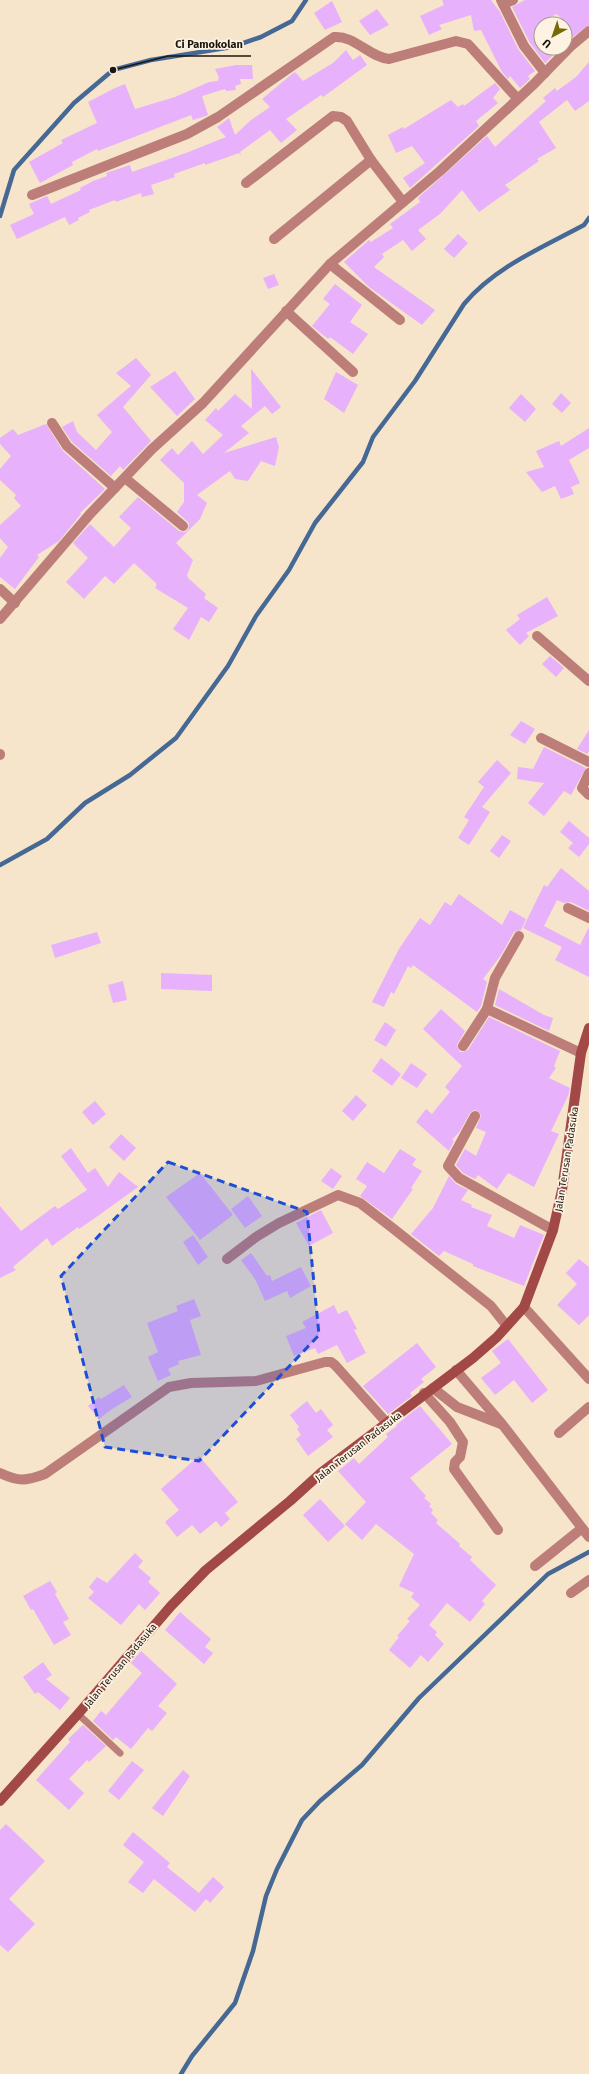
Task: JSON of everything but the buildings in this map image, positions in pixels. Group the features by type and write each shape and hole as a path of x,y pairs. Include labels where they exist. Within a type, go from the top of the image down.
{"street":[{"path":"506,1 524,46 546,73"},
{"path":"0,619 16,603 24,590 115,488 152,449 202,403 330,264 440,171 517,98 546,73 570,47 589,31"},
{"path":"32,196 188,134 218,117 334,37 341,36 379,58 389,59 456,41 468,44 517,98"},
{"path":"246,183 333,116 341,117 347,121 371,160 404,202"},
{"path":"274,239 371,160"},
{"path":"330,264 400,320"},
{"path":"286,311 353,372"},
{"path":"52,423 67,446 115,488"},
{"path":"125,478 183,526"},
{"path":"0,589 16,603"},
{"path":"537,636 589,681"},
{"path":"541,738 589,762"},
{"path":"589,773 583,783 582,788 589,795"},
{"path":"568,908 589,918"},
{"path":"463,1046 487,1009 495,978 519,936"},
{"path":"487,1009 581,1053"},
{"name":"Jalan Terusan Padasuka","path":"0,1802 171,1606 206,1570 285,1506 322,1472 456,1370 497,1336 524,1307 553,1230 562,1190 581,1053 589,1028"},
{"path":"475,1116 448,1166 459,1178 553,1230"},
{"path":"227,1259 256,1237 338,1195 360,1203 396,1230 490,1306 506,1325"},
{"path":"524,1307 589,1379"},
{"path":"0,1473 14,1480 30,1480 46,1474 169,1387 191,1383 256,1381 325,1362 331,1362 335,1365 386,1422"},
{"path":"456,1370 502,1424 581,1529 589,1537"},
{"path":"428,1391 457,1407 502,1424"},
{"path":"428,1391 463,1442 460,1457 455,1462 454,1469 498,1530"},
{"path":"559,1433 589,1407"},
{"path":"535,1566 581,1529"},
{"path":"571,1593 589,1580"}],"lane":[{"path":"78,1714 120,1753"}],"highlighted area":[{"path":"168,1162 307,1212 319,1335 199,1461 105,1447 61,1276"}],"waterway":[{"path":"0,216 14,170 74,103 113,70 151,60 232,47 261,37 292,21 306,0"},
{"path":"0,865 47,839 85,803 130,775 176,738 228,666 256,616 289,570 315,523 363,462 373,437 415,381 464,304 490,279 520,259 584,225 589,218"},
{"path":"181,2074 192,2056 235,2003 253,1951 266,1896 277,1869 302,1820 320,1801 362,1765 419,1698 548,1574 589,1552"}],"place":[{"name":"Ci Pamokolan","path":"113,70"}]}
